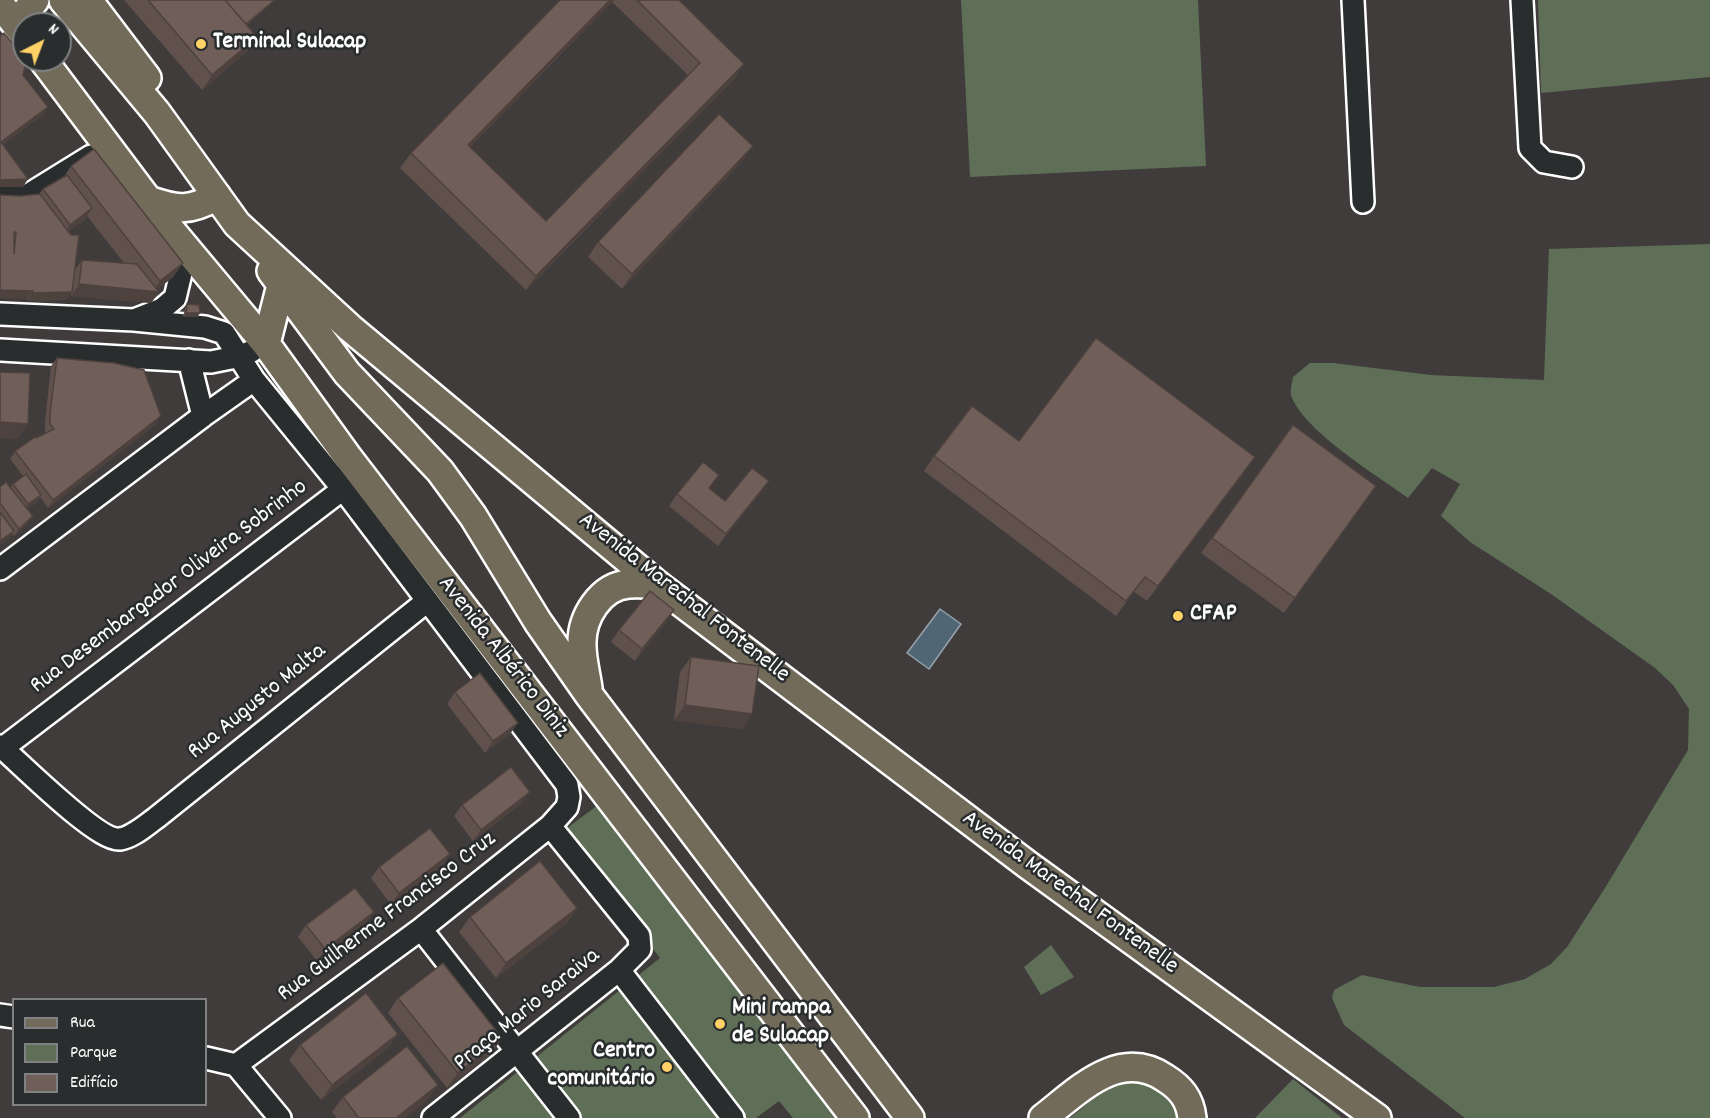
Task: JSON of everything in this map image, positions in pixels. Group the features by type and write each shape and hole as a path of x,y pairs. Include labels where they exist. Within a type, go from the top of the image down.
{"main road":[{"path":"26,12 35,0"},
{"name":"Avenida Marechal Fontenelle","path":"68,1 157,113 237,224 350,328 658,585 1028,865 1377,1118"},
{"path":"0,4 12,20"},
{"path":"52,72 148,200 180,209 203,204 217,196"},
{"name":"Avenida Albérico Diniz","path":"148,200 266,344 347,456 855,1118"},
{"name":"Avenida Albérico Diniz","path":"237,224 347,373 446,480 473,516 538,622 589,695 909,1118"},
{"path":"266,344 280,285"},
{"path":"589,695 582,633 589,614 610,589 615,547"},
{"path":"610,589 628,584 658,585"},
{"path":"1043,1118 1098,1076 1121,1067 1137,1067 1157,1072 1177,1086 1190,1104 1192,1118"}],"street":[{"path":"1353,0 1364,202"},
{"path":"1522,0 1530,148 1544,162 1572,167"},
{"path":"0,197 28,195 106,146"},
{"path":"134,320 162,309 174,298 187,248"},
{"path":"0,314 134,320 215,328 224,333 241,356 254,380 343,489 426,602"},
{"path":"0,350 211,362 241,356 266,344"},
{"path":"189,360 203,416"},
{"path":"0,569 254,380"},
{"name":"Rua Desembargador Oliveira Sobrinho","path":"2,747 343,489 347,456"},
{"name":"Rua Guilherme Francisco Cruz","path":"236,1065 421,929 550,826 567,807 569,797 567,785 426,602"},
{"name":"Rua Augusto Malta","path":"2,747 86,822 105,835 119,839 130,836 156,818 426,602"},
{"name":"Praça Mario Saraiva","path":"434,1118 619,970 640,949 639,936 550,826"},
{"path":"421,929 569,1118"},
{"path":"619,970 733,1118"},
{"path":"207,1058 236,1065 280,1118"}],"green space":[{"path":"961,0 1198,0 1206,166 970,177"},
{"path":"1538,0 1710,0 1710,77 1541,93"},
{"path":"1710,244 1710,1118 1465,1118 1344,1025 1332,998 1334,990 1362,975 1420,987 1494,987 1525,979 1551,964 1567,947 1605,888 1688,750 1689,709 1673,685 1655,668 1551,594 1470,542 1441,516 1460,484 1432,468 1408,498 1325,437 1298,409 1291,395 1293,377 1310,363 1333,363 1431,375 1544,380 1549,249"},
{"path":"598,805 842,1118 793,1118 779,1101 756,1118 460,1118 660,958 563,831"},
{"path":"1051,945 1074,977 1041,995 1024,967"},
{"path":"1134,1079 1149,1084 1169,1097 1178,1110 1180,1118 1070,1118 1107,1089"},
{"path":"1293,1079 1342,1118 1255,1118"}],"water":[{"path":"940,609 961,624 929,669 907,653"}],"building":[{"name":"Terminal Sulacap","path":"148,0 225,0 257,37 212,75"},
{"path":"225,0 275,0 246,24"},
{"path":"560,0 610,0 468,145 546,221 700,63 637,0 679,0 744,64 536,276 411,153"},
{"path":"4,33 12,43 12,72 24,72 23,75 48,107 1,142 28,179 0,180 0,36"},
{"path":"719,114 753,146 632,274 598,242"},
{"path":"94,149 183,263 160,281 71,166"},
{"path":"67,175 92,208 70,225 43,189"},
{"path":"40,194 71,235 79,235 72,292 32,293 33,291 0,290 0,195"},
{"path":"82,260 137,264 159,292 79,284"},
{"path":"187,304 199,305 200,313 186,313"},
{"path":"1096,338 1255,457 1158,586 1145,577 1126,601 934,456 972,406 1019,441"},
{"path":"57,358 114,363 144,370 161,416 53,500 15,451 35,437 54,429 50,424 50,414"},
{"path":"0,372 30,373 28,424 0,422"},
{"path":"1293,425 1376,486 1295,598 1212,538"},
{"path":"703,462 719,475 709,488 725,501 752,468 769,481 726,534 677,494"},
{"path":"26,474 41,495 28,504 13,484"},
{"path":"6,482 33,516 19,529 0,503 0,487"},
{"path":"0,512 14,531 0,541"},
{"path":"650,591 674,610 642,649 619,630"},
{"path":"691,657 759,666 752,714 685,705"},
{"path":"480,673 518,723 493,741 455,692"},
{"path":"511,767 530,792 481,830 462,805"},
{"path":"430,828 450,854 399,893 379,867"},
{"path":"540,861 577,908 506,963 470,917"},
{"path":"355,888 374,912 325,949 306,925"},
{"path":"443,963 502,1038 458,1073 398,998"},
{"path":"366,993 398,1034 332,1085 300,1045"},
{"path":"407,1046 438,1085 396,1118 359,1118 343,1097"}],"place":[{"name":"Terminal Sulacap","path":"201,44"},
{"name":"CFAP","path":"1178,616"},
{"name":"Mini rampa de Sulacap","path":"720,1024"},
{"name":"Centro comunitário","path":"667,1067"}]}
